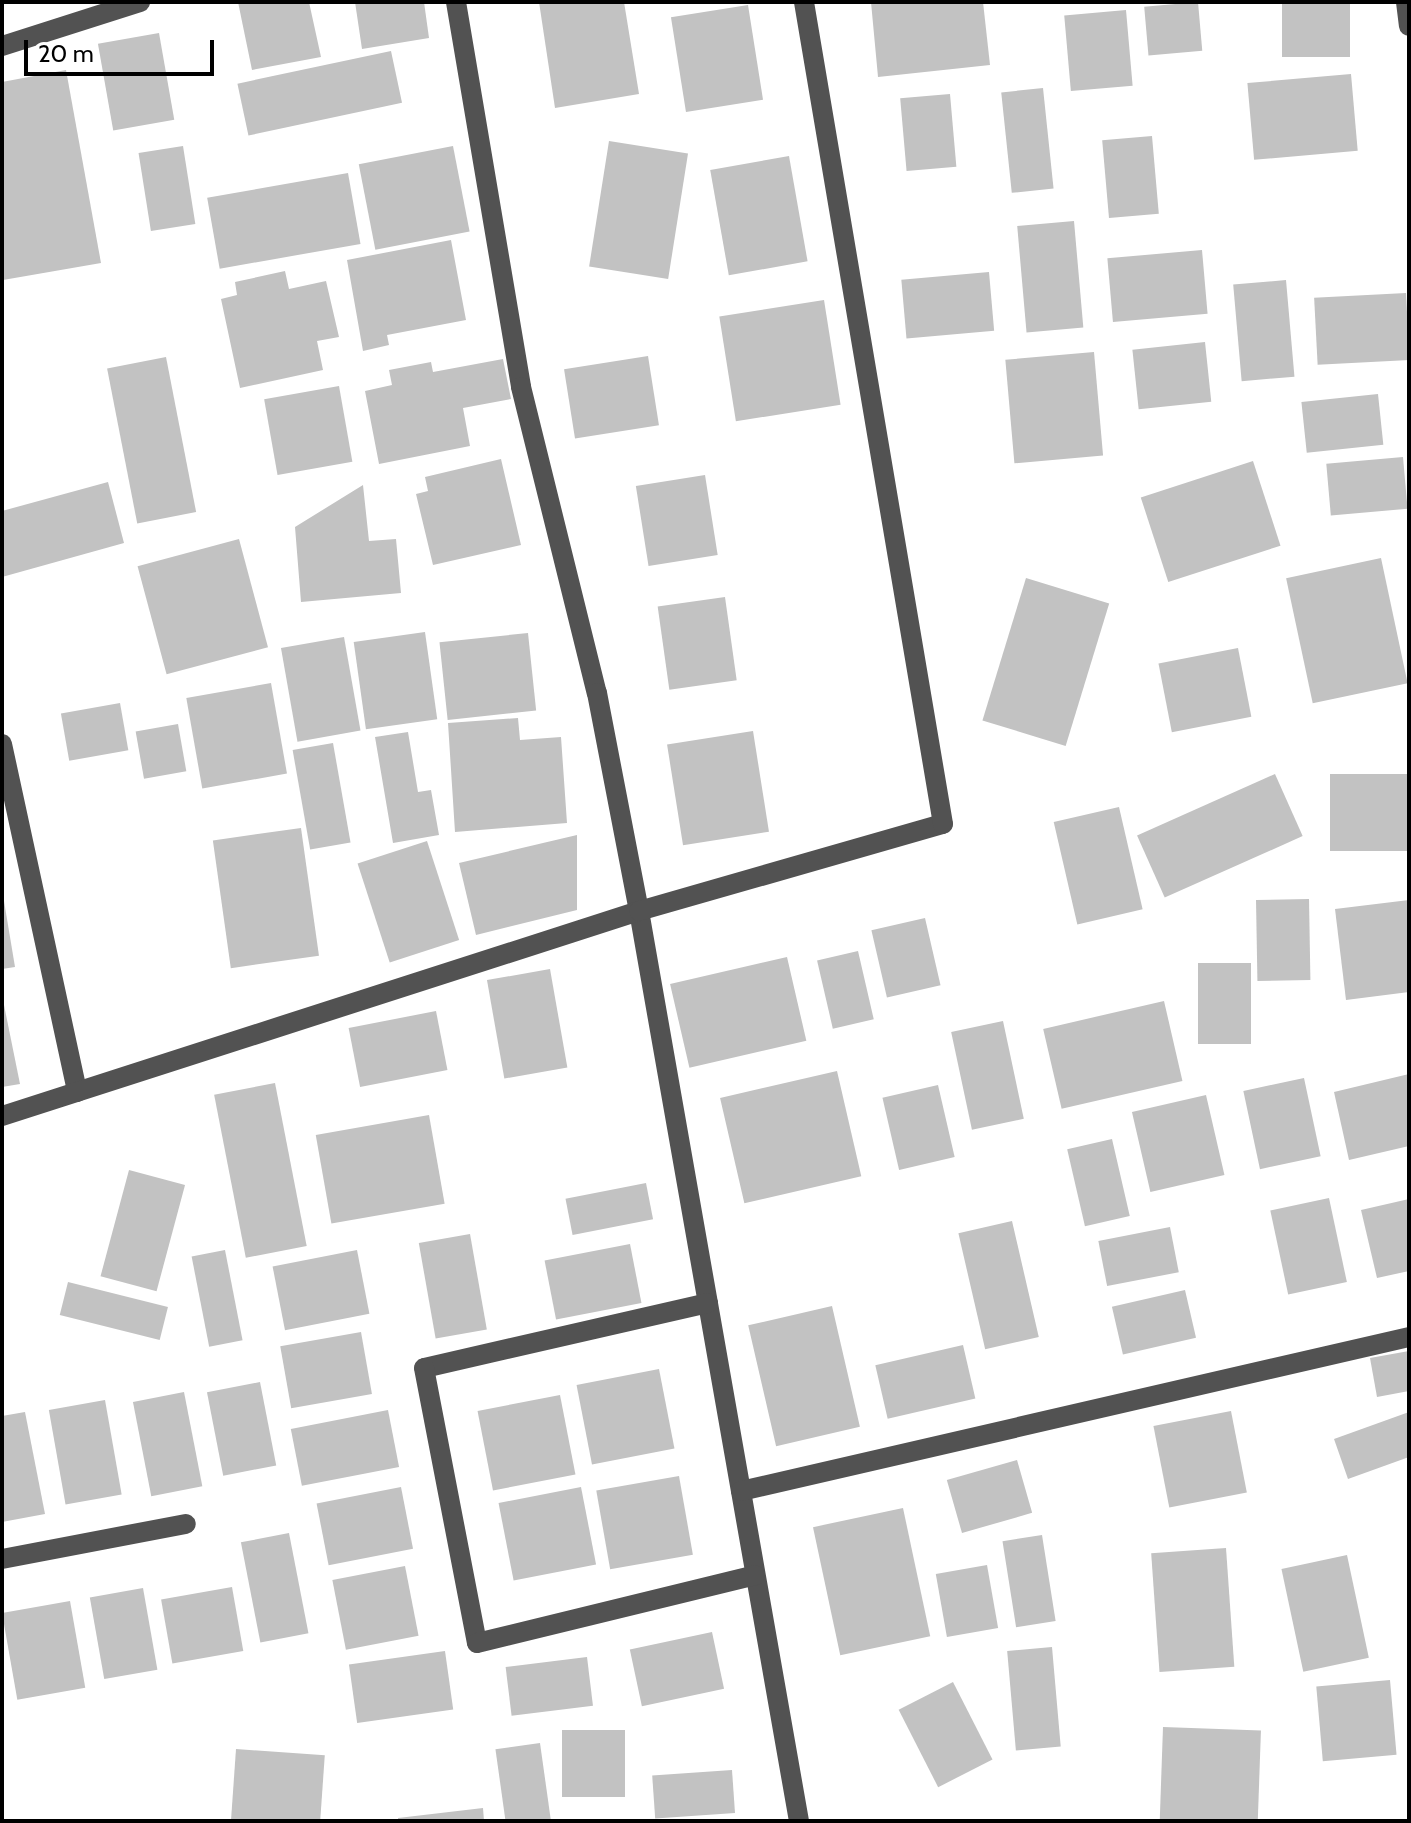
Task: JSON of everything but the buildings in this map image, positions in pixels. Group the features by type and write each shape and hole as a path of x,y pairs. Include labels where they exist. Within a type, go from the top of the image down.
{"street":[{"path":"2,46 140,2"},
{"path":"456,2 521,387 597,693 639,911 799,1821"},
{"path":"2,1116 639,911 943,824 804,2"},
{"path":"1406,2 1409,26"},
{"path":"2,744 10,824 77,1092"},
{"path":"708,1303 424,1368 477,1643 755,1575"},
{"path":"741,1491 1409,1337"},
{"path":"2,1559 186,1524"}]}
